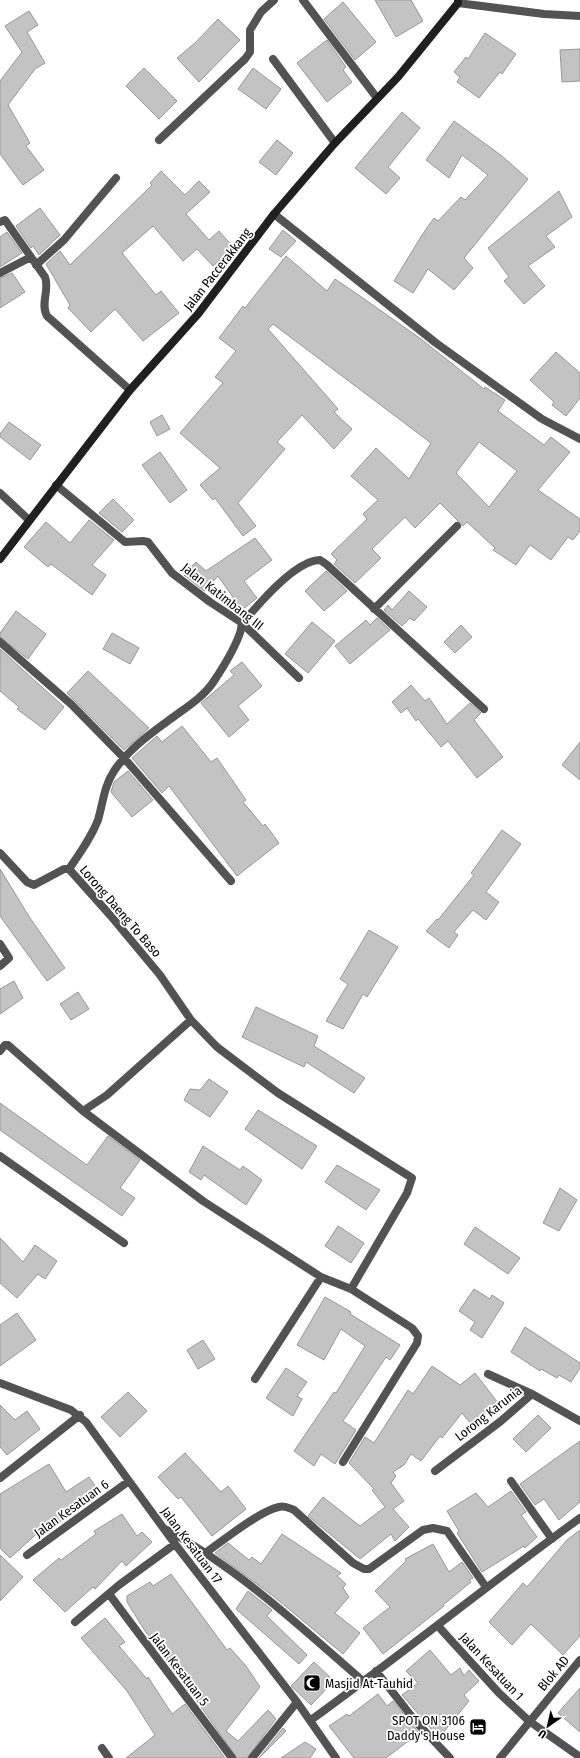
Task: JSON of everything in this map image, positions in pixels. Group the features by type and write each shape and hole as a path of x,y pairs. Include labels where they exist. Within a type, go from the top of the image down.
{"main road":[{"name":"Jalan Paccerakkang","path":"0,558 130,390 198,314 274,214 335,143 398,77 458,1"}],"street":[{"path":"158,140 245,59 250,52 248,37 253,22 274,0"},
{"path":"303,0 377,98"},
{"path":"458,1 544,14 580,16"},
{"path":"273,59 335,143"},
{"path":"36,265 64,240 116,178"},
{"path":"274,214 436,343 542,419 580,439"},
{"path":"0,222 5,220 47,282 44,307 47,316 130,390"},
{"path":"0,273 31,257"},
{"name":"Jalan Katimbang III","path":"56,485 125,542 148,542 172,573 185,584 242,624 299,678"},
{"path":"0,494 29,520"},
{"path":"374,609 457,526"},
{"path":"69,869 89,840 99,814 106,784 124,758 144,738 188,706 213,682 234,647 241,631 242,624 263,599 293,572 317,560 326,564 484,709"},
{"path":"0,642 71,704 124,758 230,881"},
{"name":"Lorong Daeng To Baso","path":"1,856 27,882 34,885 64,869 69,869 77,876 160,975 191,1020 217,1047 250,1073 412,1178 412,1183 404,1200 351,1289"},
{"path":"0,944 9,958 0,966"},
{"path":"83,1111 107,1095 191,1020"},
{"path":"0,1051 5,1045 8,1046 83,1111 203,1201 321,1277 351,1289 412,1328 418,1336 417,1343 343,1462"},
{"path":"0,1156 124,1243"},
{"path":"255,1379 321,1277"},
{"path":"488,1374 532,1394"},
{"name":"Jalan Kesatuan 17","path":"0,1383 71,1410 80,1416 106,1447 175,1544 311,1720 336,1758"},
{"name":"Lorong Karunia","path":"435,1471 500,1421 532,1394 580,1421"},
{"path":"0,1478 80,1416"},
{"name":"Jalan Kesatuan 6","path":"27,1555 129,1481"},
{"path":"511,1481 552,1539"},
{"path":"204,1554 265,1512 281,1506 294,1510 353,1563 369,1570 423,1530 440,1528 447,1532 486,1587"},
{"path":"311,1720 364,1682 376,1671 438,1626 486,1587 580,1518"},
{"path":"166,1530 204,1554 269,1602 364,1682"},
{"path":"75,1622 175,1544"},
{"name":"Jalan Kesatuan 5","path":"109,1594 232,1758"},
{"name":"Jalan Kesatuan 1","path":"438,1626 499,1693 529,1721 580,1757"},
{"name":"Blok AD","path":"500,1758 580,1660"},
{"path":"376,1671 416,1722 450,1758"},
{"path":"252,1758 297,1702"},
{"path":"102,1748 108,1758"}],"building":[{"path":"375,0 411,0 423,21 396,37"},
{"path":"343,2 376,42 355,60 324,19"},
{"path":"29,11 38,25 27,32 45,63 35,69 8,105 30,143 26,146 44,170 23,185 0,154 0,81 22,52 5,26"},
{"path":"218,19 240,40 199,82 177,58 195,43"},
{"path":"485,33 516,54 502,74 500,72 479,98 457,82 460,77 454,72 466,57 468,59"},
{"path":"327,40 346,67 343,70 352,82 327,102 297,63"},
{"path":"580,49 580,81 562,82 560,50"},
{"path":"144,68 177,101 159,119 126,86"},
{"path":"253,68 281,89 266,109 238,89"},
{"path":"402,112 420,128 388,167 400,178 386,194 355,168"},
{"path":"454,121 502,156 528,179 464,258 473,268 454,290 428,269 413,293 394,281 422,235 434,218 438,221 461,197 465,200 488,175 462,155 449,178 426,160"},
{"path":"277,140 293,153 276,175 259,162"},
{"path":"161,171 185,195 199,181 210,192 186,214 209,240 219,231 234,248 213,266 197,249 183,261 153,226 122,253 156,295 161,291 179,313 143,341 115,309 91,332 68,308 70,305 46,264 60,251 70,265 152,185 150,183"},
{"path":"559,191 572,217 546,236 555,247 528,266 545,286 524,304 504,281 509,277 488,248"},
{"path":"40,208 60,235 39,255 33,246 31,248 16,226"},
{"path":"283,230 296,241 281,257 269,249"},
{"path":"7,232 22,253 0,267 0,237"},
{"path":"286,256 327,291 335,279 421,339 484,389 485,387 505,400 498,411 544,445 551,437 570,452 538,490 580,519 580,531 573,540 568,537 551,560 530,545 516,565 493,550 495,548 467,522 463,526 440,503 415,528 405,517 372,549 381,558 355,583 334,564 337,560 331,554 367,519 363,514 378,500 351,476 376,448 409,479 431,443 273,324 268,329 338,409 334,412 352,429 334,449 302,415 277,442 285,449 238,503 256,526 243,536 215,498 213,500 200,485 220,468 180,433 223,383 215,377 236,351 219,338 243,306 245,308","holes":["479,442 517,471 489,507 456,473"]},
{"path":"12,273 25,292 0,308 0,278"},
{"path":"556,352 580,373 580,398 566,416 552,405 554,402 530,380"},
{"path":"162,415 170,429 157,436 150,422"},
{"path":"9,422 41,445 30,460 0,437 0,434"},
{"path":"160,452 187,490 170,503 142,465"},
{"path":"113,499 134,520 122,532 99,513"},
{"path":"89,520 114,540 92,565 106,575 92,595 51,564 48,567 24,547 46,522 70,543"},
{"path":"255,538 272,560 244,581 257,598 242,610 218,576 204,591 184,575 196,562 206,571"},
{"path":"326,571 347,591 324,611 305,591"},
{"path":"409,591 427,607 414,621 410,618 402,626 384,610 388,605 392,610"},
{"path":"16,611 46,634 28,659 0,637 0,633"},
{"path":"377,618 390,630 350,664 335,646 366,620 370,625"},
{"path":"312,622 335,641 308,673 285,654"},
{"path":"461,625 472,637 455,653 444,642"},
{"path":"112,633 139,648 130,664 103,649"},
{"path":"0,649 64,707 45,730 17,709 19,707 0,691"},
{"path":"242,662 262,686 238,706 249,720 229,737 201,703 234,675 230,671"},
{"path":"88,671 149,728 124,750 67,693"},
{"path":"411,685 425,701 429,698 447,724 470,703 481,713 474,720 503,757 477,778 448,741 441,747 418,719 416,721 407,708 401,713 392,702"},
{"path":"182,726 211,762 217,758 246,800 243,802 263,826 265,824 279,843 237,876 169,786 162,793 132,758 157,736 162,742"},
{"path":"580,742 580,780 562,765"},
{"path":"128,771 153,800 132,817 111,792 114,782"},
{"path":"502,830 521,844 486,892 499,902 486,920 473,910 454,932 458,935 449,948 426,931 437,919 438,920 474,875 471,873"},
{"path":"0,869 30,918 65,968 47,981 0,916"},
{"path":"369,930 398,947 367,997 363,994 343,1029 326,1021 348,984 340,979"},
{"path":"14,981 23,998 0,1014 0,989"},
{"path":"78,992 89,1009 71,1020 60,1004"},
{"path":"256,1007 318,1036 314,1046 365,1078 354,1093 306,1062 304,1067 242,1037"},
{"path":"209,1079 228,1092 210,1117 184,1100 190,1089 200,1090"},
{"path":"0,1103 87,1165 108,1136 140,1160 120,1188 135,1198 122,1216 0,1130"},
{"path":"258,1110 317,1146 302,1169 245,1129"},
{"path":"203,1146 240,1170 243,1166 262,1180 246,1205 204,1175 201,1180 189,1172"},
{"path":"337,1165 380,1190 366,1210 325,1182"},
{"path":"560,1188 577,1200 559,1231 543,1223"},
{"path":"338,1226 364,1243 351,1263 325,1246"},
{"path":"475,1227 520,1258 508,1274 464,1244"},
{"path":"0,1238 23,1262 35,1245 57,1261 45,1279 38,1274 17,1298 0,1283"},
{"path":"474,1289 490,1299 492,1295 504,1303 482,1338 470,1330 475,1322 459,1311"},
{"path":"325,1297 351,1312 350,1314 400,1345 390,1360 386,1357 343,1421 356,1430 335,1464 321,1454 314,1466 294,1451 334,1392 336,1393 365,1346 341,1329 324,1360 297,1345"},
{"path":"17,1313 36,1340 0,1366 0,1325"},
{"path":"525,1327 580,1363 580,1368 571,1382 559,1375 557,1378 541,1369 540,1371 511,1352"},
{"path":"203,1340 215,1359 198,1369 187,1350"},
{"path":"432,1366 460,1385 475,1373 498,1403 471,1424 462,1413 442,1438 440,1436 421,1461 411,1454 404,1465 393,1472 396,1476 391,1483 404,1501 393,1509 409,1527 395,1541 391,1534 360,1559 308,1516 323,1497 360,1526 385,1507 372,1490 374,1489 349,1463 365,1437 374,1443 408,1390 413,1394"},
{"path":"286,1368 307,1382 297,1396 302,1399 293,1416 266,1398"},
{"path":"128,1392 147,1411 120,1437 101,1417"},
{"path":"0,1405 15,1420 27,1411 40,1429 7,1455 0,1447"},
{"path":"538,1415 551,1428 526,1452 513,1439"},
{"path":"580,1441 580,1502 559,1520 544,1499 535,1505 520,1484"},
{"path":"185,1453 221,1492 228,1486 246,1509 212,1536 181,1497 178,1499 158,1477"},
{"path":"49,1464 66,1492 89,1477 99,1492 45,1533 42,1529 10,1558 0,1548 0,1494"},
{"path":"511,1491 526,1512 521,1515 537,1537 525,1548 524,1546 482,1572 457,1533 459,1531 447,1511 476,1493 488,1507"},
{"path":"122,1514 137,1536 142,1532 152,1542 126,1566 122,1561 95,1589 93,1587 65,1612 33,1580 59,1558 61,1560 96,1534 94,1531"},
{"path":"580,1530 580,1636 563,1655 531,1624 512,1645 489,1622 523,1583 527,1587 567,1540"},
{"path":"282,1534 341,1573 337,1576 346,1584 343,1588 349,1597 335,1613 360,1633 343,1654 273,1596 215,1553 228,1543 249,1560 252,1557 261,1564"},
{"path":"433,1544 449,1572 462,1562 473,1578 469,1580 471,1582 443,1605 444,1606 383,1654 363,1628 390,1607 375,1591 406,1561 405,1559"},
{"path":"0,1555 23,1577 0,1601"},
{"path":"171,1574 227,1650 230,1648 246,1666 260,1687 226,1731 238,1741 268,1710 276,1719 247,1758 237,1758 180,1677 166,1660 168,1658 145,1631 127,1602 127,1596 150,1582 153,1586"},
{"path":"248,1591 272,1610 267,1616 307,1655 299,1664 236,1609"},
{"path":"105,1618 125,1642 119,1646 147,1679 148,1677 172,1714 185,1704 225,1758 126,1758 155,1735 127,1691 81,1638"},
{"path":"430,1650 451,1675 460,1668 464,1676 469,1670 479,1681 464,1695 469,1701 439,1738 402,1695 418,1683 406,1671"},
{"name":"Masjid At-Tauhid","path":"314,1662 334,1681 311,1705 291,1686"},
{"path":"580,1688 580,1732 558,1713"},
{"path":"378,1694 387,1706 393,1701 419,1733 386,1758 354,1758 329,1726 347,1714 349,1716"},
{"path":"283,1728 286,1731 259,1758"},
{"path":"305,1742 316,1749 310,1758 281,1758"}],"place":[{"name":"Masjid At-Tauhid","path":"312,1683"},
{"name":"SPOT ON 3106 Daddy's House","path":"478,1727"}]}
